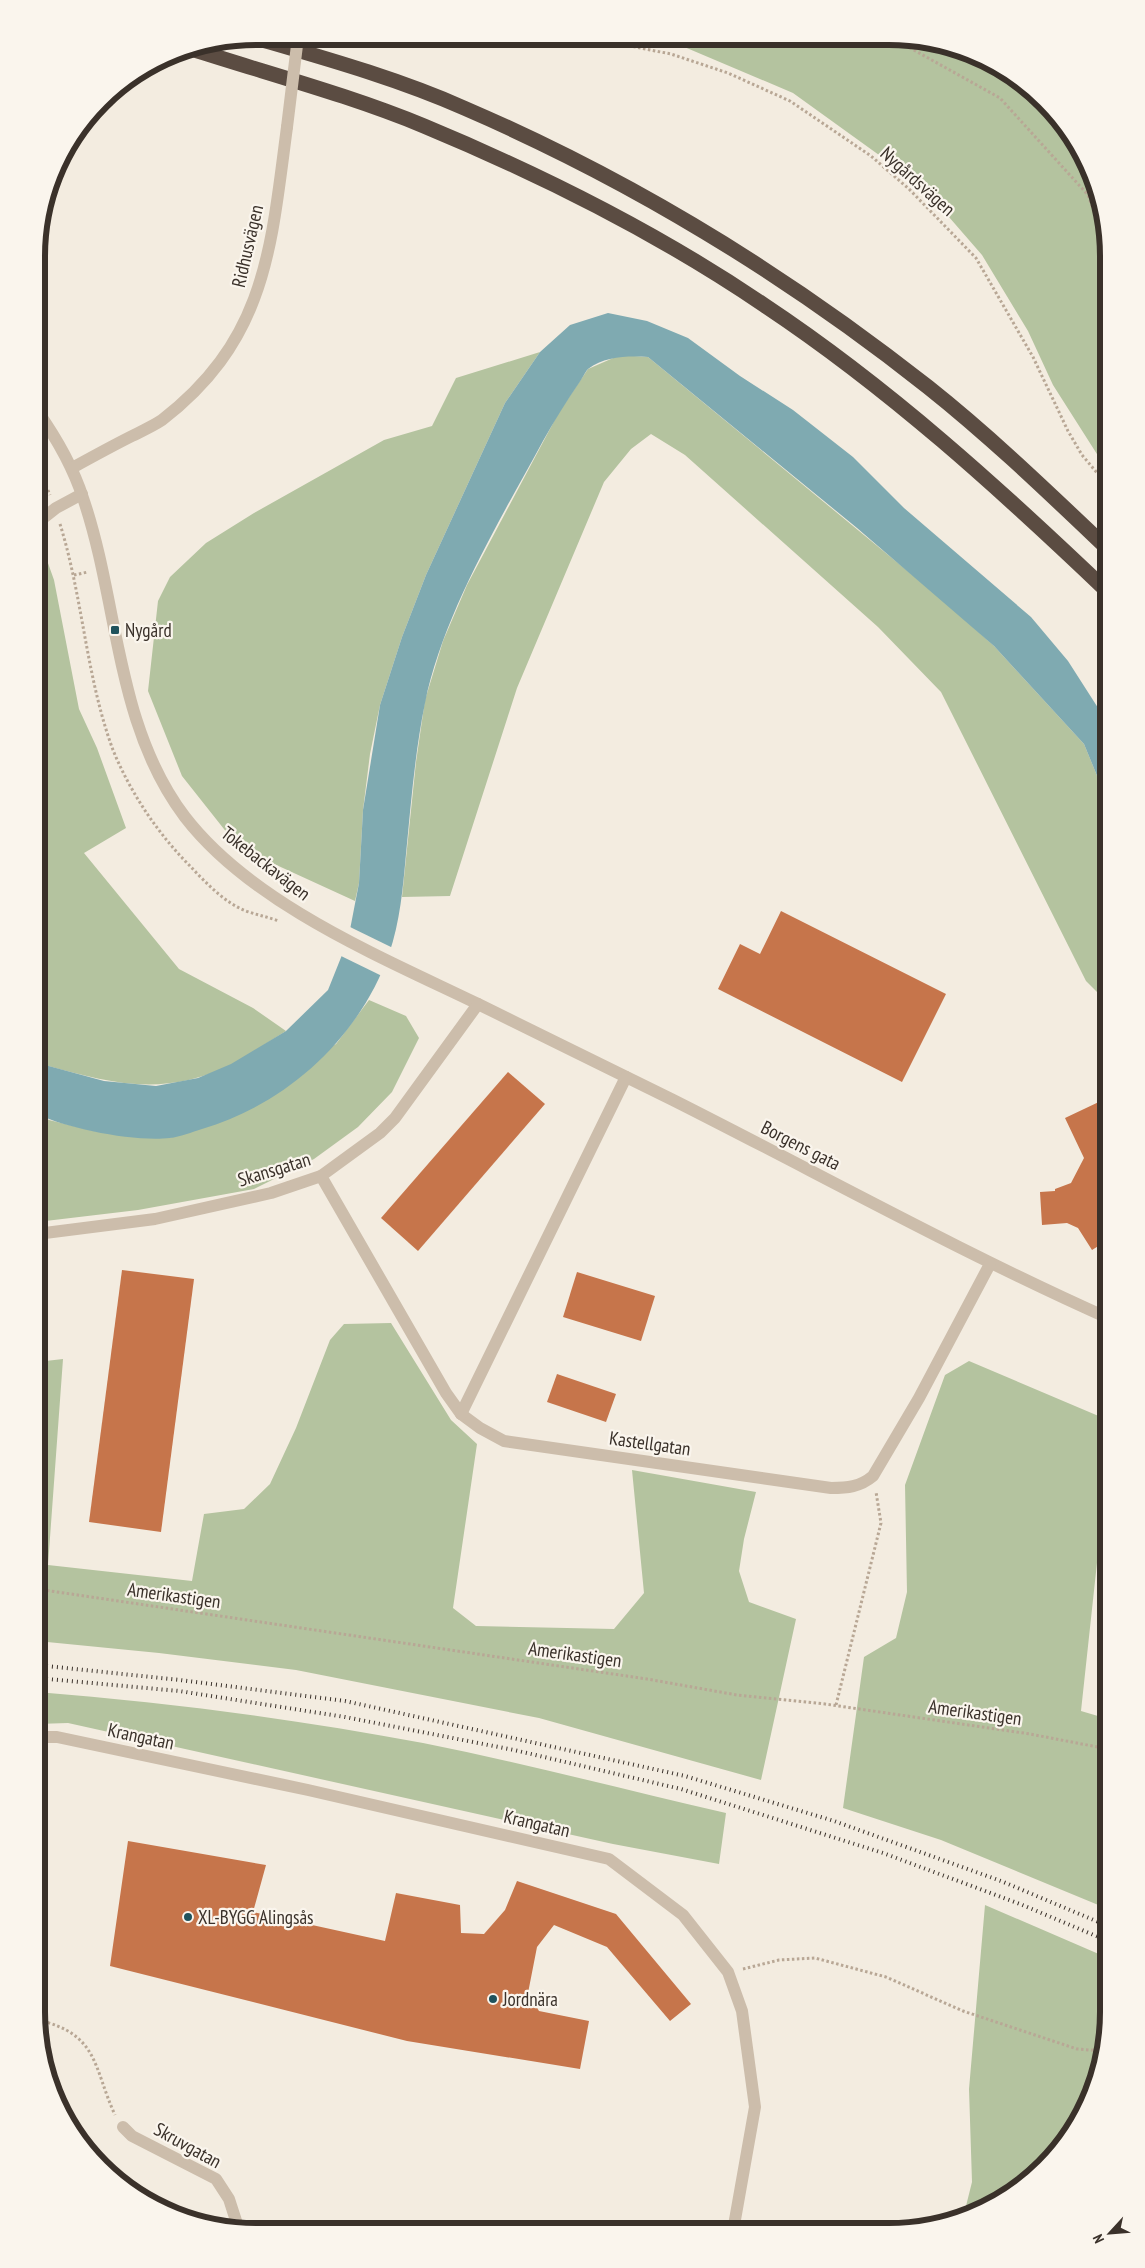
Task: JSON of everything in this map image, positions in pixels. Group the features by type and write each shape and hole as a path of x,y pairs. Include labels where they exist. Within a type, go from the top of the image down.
{"highway":[{"path":"279,45 385,77 462,107 599,172 673,212 788,284 850,327 993,442 1100,542"},
{"path":"201,52 421,125 587,201 677,250 763,304 829,350 901,405 969,463 1100,585"}],"street":[{"name":"Ridhusvägen","path":"72,468 160,421 192,394 222,359 248,315 262,282 272,241 297,45"},
{"name":"Tokebackavägen","path":"45,422 72,468 82,494 99,555 126,690 158,775 184,816 217,854 265,892 306,918 478,1004"},
{"path":"45,517 56,508 82,494"},
{"name":"Borgens gata","path":"478,1004 626,1077 990,1264 1100,1314"},
{"name":"Skansgatan","path":"45,1233 154,1219 271,1194 321,1176 380,1133 395,1118 478,1004"},
{"path":"461,1414 626,1077"},
{"name":"Kastellgatan","path":"321,1176 429,1366 461,1414 480,1428 504,1441 831,1488 849,1488 865,1483 873,1476"},
{"path":"873,1476 919,1398 990,1264"},
{"name":"Krangatan","path":"45,1737 57,1737 308,1790 609,1859 683,1915 728,1972 742,2011 755,2107 734,2223"},
{"name":"Skruvgatan","path":"123,2127 140,2140 216,2179 229,2199 236,2222"}],"path":[{"name":"Nygårdsvägen","path":"625,45 671,54 728,73 790,101 871,156 910,189 976,258 1033,357 1068,432 1082,455 1100,476"},
{"path":"907,46 1000,98 1088,195 1097,218"},
{"path":"45,483 56,508"},
{"path":"836,1705 881,1523 873,1476"},
{"name":"Amerikastigen","path":"45,1590 646,1679 737,1695 836,1705 1030,1734 1100,1747"},
{"path":"728,1972 779,1960 815,1958 886,1977 963,2011 1077,2048 1096,2050"},
{"path":"45,2022 71,2032 87,2045 95,2060 109,2103 123,2127"}],"green space":[{"path":"677,45 903,45 917,47 944,52 970,61 994,73 1028,97 1048,117 1072,151 1089,188 1096,215 1100,242 1100,459 1053,385 1028,331 982,255 922,186 793,93"},
{"path":"540,352 505,403 426,575 402,637 380,705 370,754 363,810 359,883 355,901 239,848 182,776 148,691 158,601 170,577 206,543 254,513 384,440 432,426 456,378"},
{"path":"620,355 648,357 944,601 994,646 1084,744 1100,783 1100,995 1086,981 941,692 878,627 685,455 651,434 631,449 604,482 517,688 450,896 402,897 416,762 425,700 443,641 467,585 559,412 588,369"},
{"path":"45,555 54,580 79,709 97,748 126,828 84,853 179,969 253,1008 286,1031 231,1065 206,1075 183,1081 138,1084 93,1078 45,1065"},
{"path":"369,1000 406,1016 419,1038 392,1092 358,1127 314,1159 254,1189 138,1210 45,1221 45,1118 94,1131 170,1138 336,1044"},
{"path":"391,1323 451,1420 477,1444 453,1608 476,1626 614,1629 644,1593 632,1470 756,1492 744,1539 739,1571 749,1602 796,1619 761,1780 539,1718 296,1670 159,1653 45,1642 45,1361 63,1359 48,1565 192,1581 204,1514 244,1509 270,1484 296,1428 330,1340 344,1324"},
{"path":"969,1361 1100,1417 1100,1535 1081,1711 1100,1717 1100,1906 941,1840 843,1808 864,1657 896,1638 907,1592 905,1485 945,1375"},
{"path":"45,1693 231,1712 327,1726 499,1759 726,1813 719,1864 613,1844 68,1723 45,1724"},
{"path":"985,1905 1100,1955 1100,2026 1096,2053 1089,2080 1072,2118 1048,2151 1028,2171 994,2195 965,2209 972,2182 969,2089"}],"water":[{"path":"608,313 647,321 688,338 740,376 793,410 853,457 904,508 1031,617 1068,661 1100,711 1100,783 1084,744 994,646 857,528 648,357 609,359 587,370 551,426 475,568 445,636 433,669 425,703 414,778 402,892 393,942 376,985 359,1013 339,1040 316,1064 291,1085 263,1103 233,1118 178,1137 155,1139 121,1136 66,1125 45,1118 45,1065 104,1081 156,1086 198,1078 231,1064 286,1031 328,990 348,940 359,883 363,810 380,705 402,637 426,575 505,403 540,352 570,325"}],"pier":[{"path":"348,926 393,948 382,976 339,955"}],"building":[{"path":"781,911 946,994 902,1082 718,989 740,944 760,954"},
{"path":"508,1072 545,1104 418,1251 381,1218"},
{"path":"1100,1101 1100,1245 1092,1250 1078,1228 1067,1223 1042,1225 1040,1192 1055,1191 1055,1189 1071,1183 1084,1158 1065,1118"},
{"path":"122,1270 194,1279 161,1532 89,1522"},
{"path":"577,1272 655,1296 641,1341 563,1317"},
{"path":"557,1374 616,1394 606,1422 547,1402"},
{"path":"128,1841 266,1865 253,1912 385,1941 396,1893 460,1905 461,1933 484,1934 505,1910 517,1881 616,1914 691,2004 670,2021 607,1947 554,1925 537,1947 528,1993 539,2011 589,2021 580,2069 407,2041 110,1966"}],"railway":[{"path":"45,1666 180,1680 345,1701 685,1776 834,1821 1001,1881 1100,1923"},
{"path":"45,1679 179,1691 345,1717 514,1750 681,1789 883,1853 1020,1904 1100,1938"}],"place":[{"name":"Nygård","path":"115,630"},
{"name":"XL-BYGG Alingsås","path":"188,1917"},
{"name":"Jordnära","path":"493,1999"}]}
